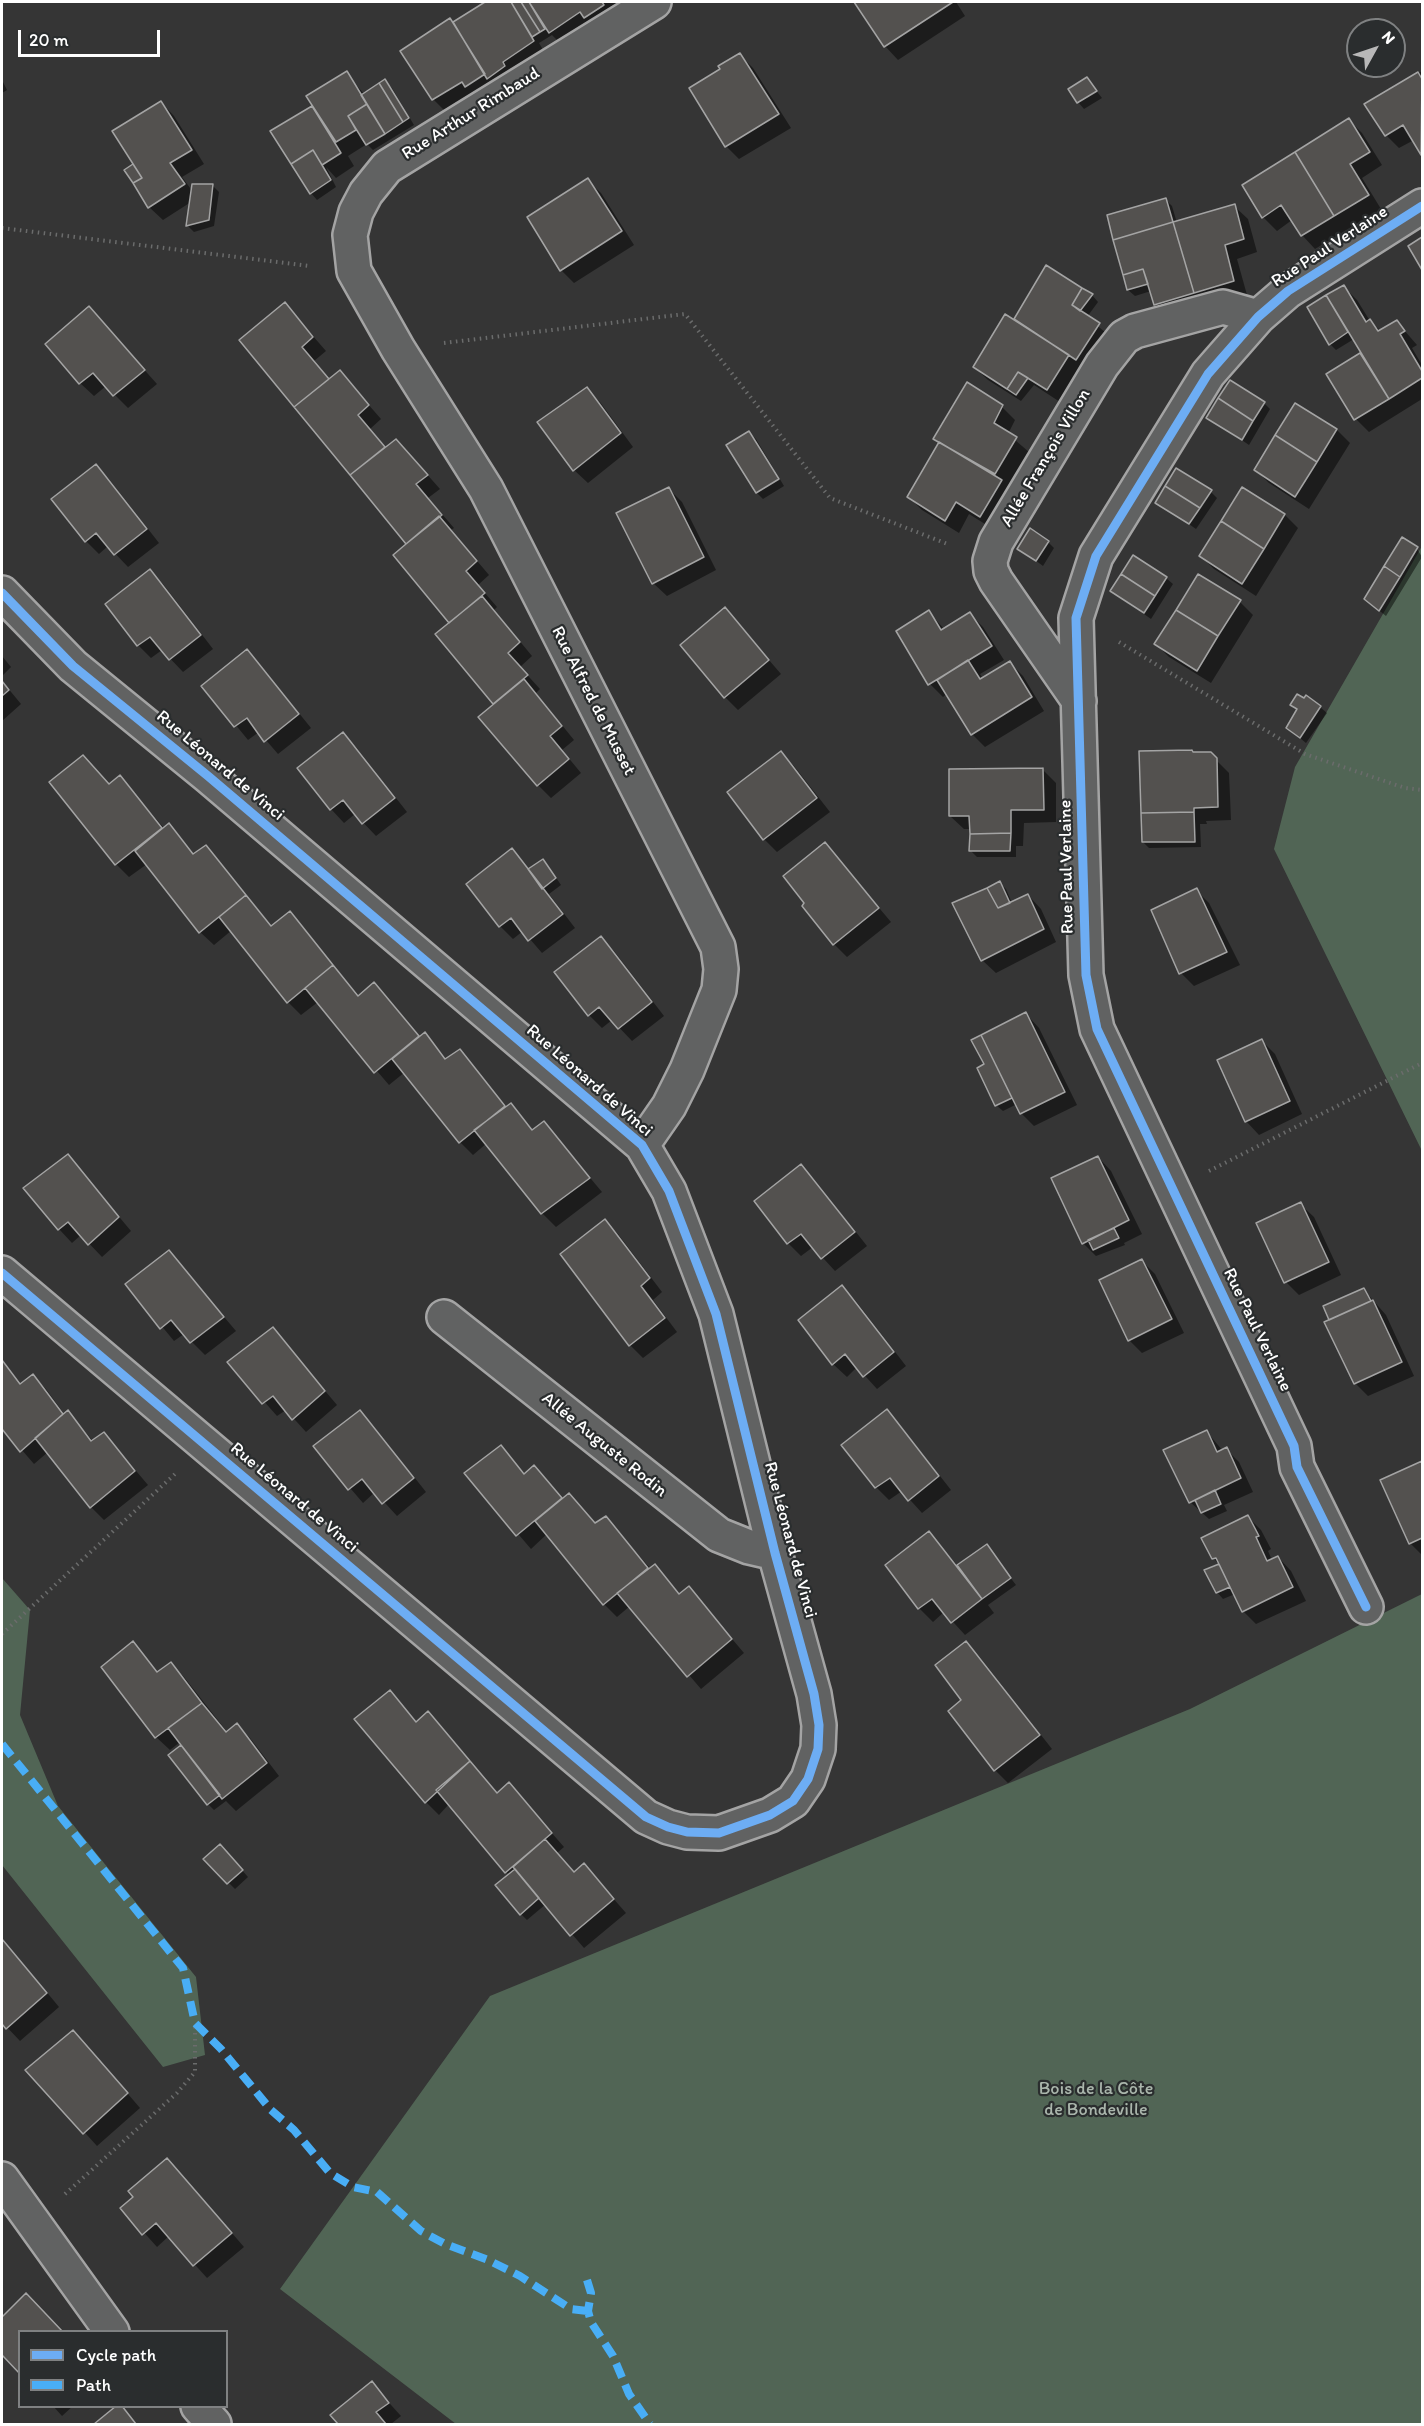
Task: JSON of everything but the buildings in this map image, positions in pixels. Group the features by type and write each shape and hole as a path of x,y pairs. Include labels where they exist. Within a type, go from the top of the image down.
{"street":[{"name":"Rue Arthur Rimbaud","path":"354,271 350,235 356,212 366,193 387,167 654,2"},
{"name":"Rue Paul Verlaine","path":"1366,1607 1297,1467 1294,1446 1096,1029 1086,975 1076,618 1096,556 1208,374 1258,317 1288,291 1422,206"},
{"name":"Rue Alfred de Musset","path":"354,271 398,349 486,489 718,947 721,969 719,990 678,1088 669,1106 642,1145"},
{"name":"Allée François Villon","path":"990,561 996,542 1068,419 1110,353 1124,337 1135,331 1224,307 1258,317"},
{"path":"990,561 991,571 1005,596 1079,701"},
{"name":"Rue Léonard de Vinci","path":"2,593 73,666 208,776 642,1145 669,1191 716,1314 775,1552 814,1694 819,1725 818,1749 808,1779 793,1801 785,1806 770,1815 719,1833 687,1832 668,1827 646,1817 2,1273"},
{"name":"Allée Auguste Rodin","path":"444,1317 719,1535 749,1547 775,1552"},
{"path":"2,2179 30,2221 111,2330"},
{"path":"200,2408 214,2424"}],"path":[{"path":"2,228 354,271"},
{"path":"398,349 686,314 830,498 990,561"},
{"path":"1076,618 1305,754 1405,788 1422,790"},
{"path":"1230,1160 1422,1063"},
{"path":"2,1634 206,1445"},
{"path":"30,2221 123,2143 177,2093 195,2072 195,2022"}],"green space":[{"path":"1422,546 1422,1151 1274,849 1295,767"},
{"path":"2,1578 30,1610 20,1715 58,1806 196,1977 205,2055 163,2067 2,1865"},
{"name":"Bois de la Côte de Bondeville","path":"1422,1594 1422,2424 456,2424 280,2289 490,1996 1190,1709"}],"marked path":[{"path":"2,1744 183,1968 195,2023 221,2049 271,2110 294,2130 330,2173 353,2187 377,2192 421,2231 445,2244 488,2260 520,2276 571,2309 588,2311"},
{"path":"587,2280 591,2293 588,2311 591,2322 613,2356 629,2394 650,2424"}],"cycle path":[{"path":"1366,1607 1297,1467 1294,1446 1097,1029 1086,975 1076,618 1096,556 1208,374 1258,317 1288,291 1422,206"},
{"path":"2,593 73,666 208,776 642,1145 669,1191 716,1314 775,1553 814,1694 819,1725 818,1749 808,1779 793,1801 770,1815 719,1833 687,1832 668,1827 646,1817 2,1273"}]}
